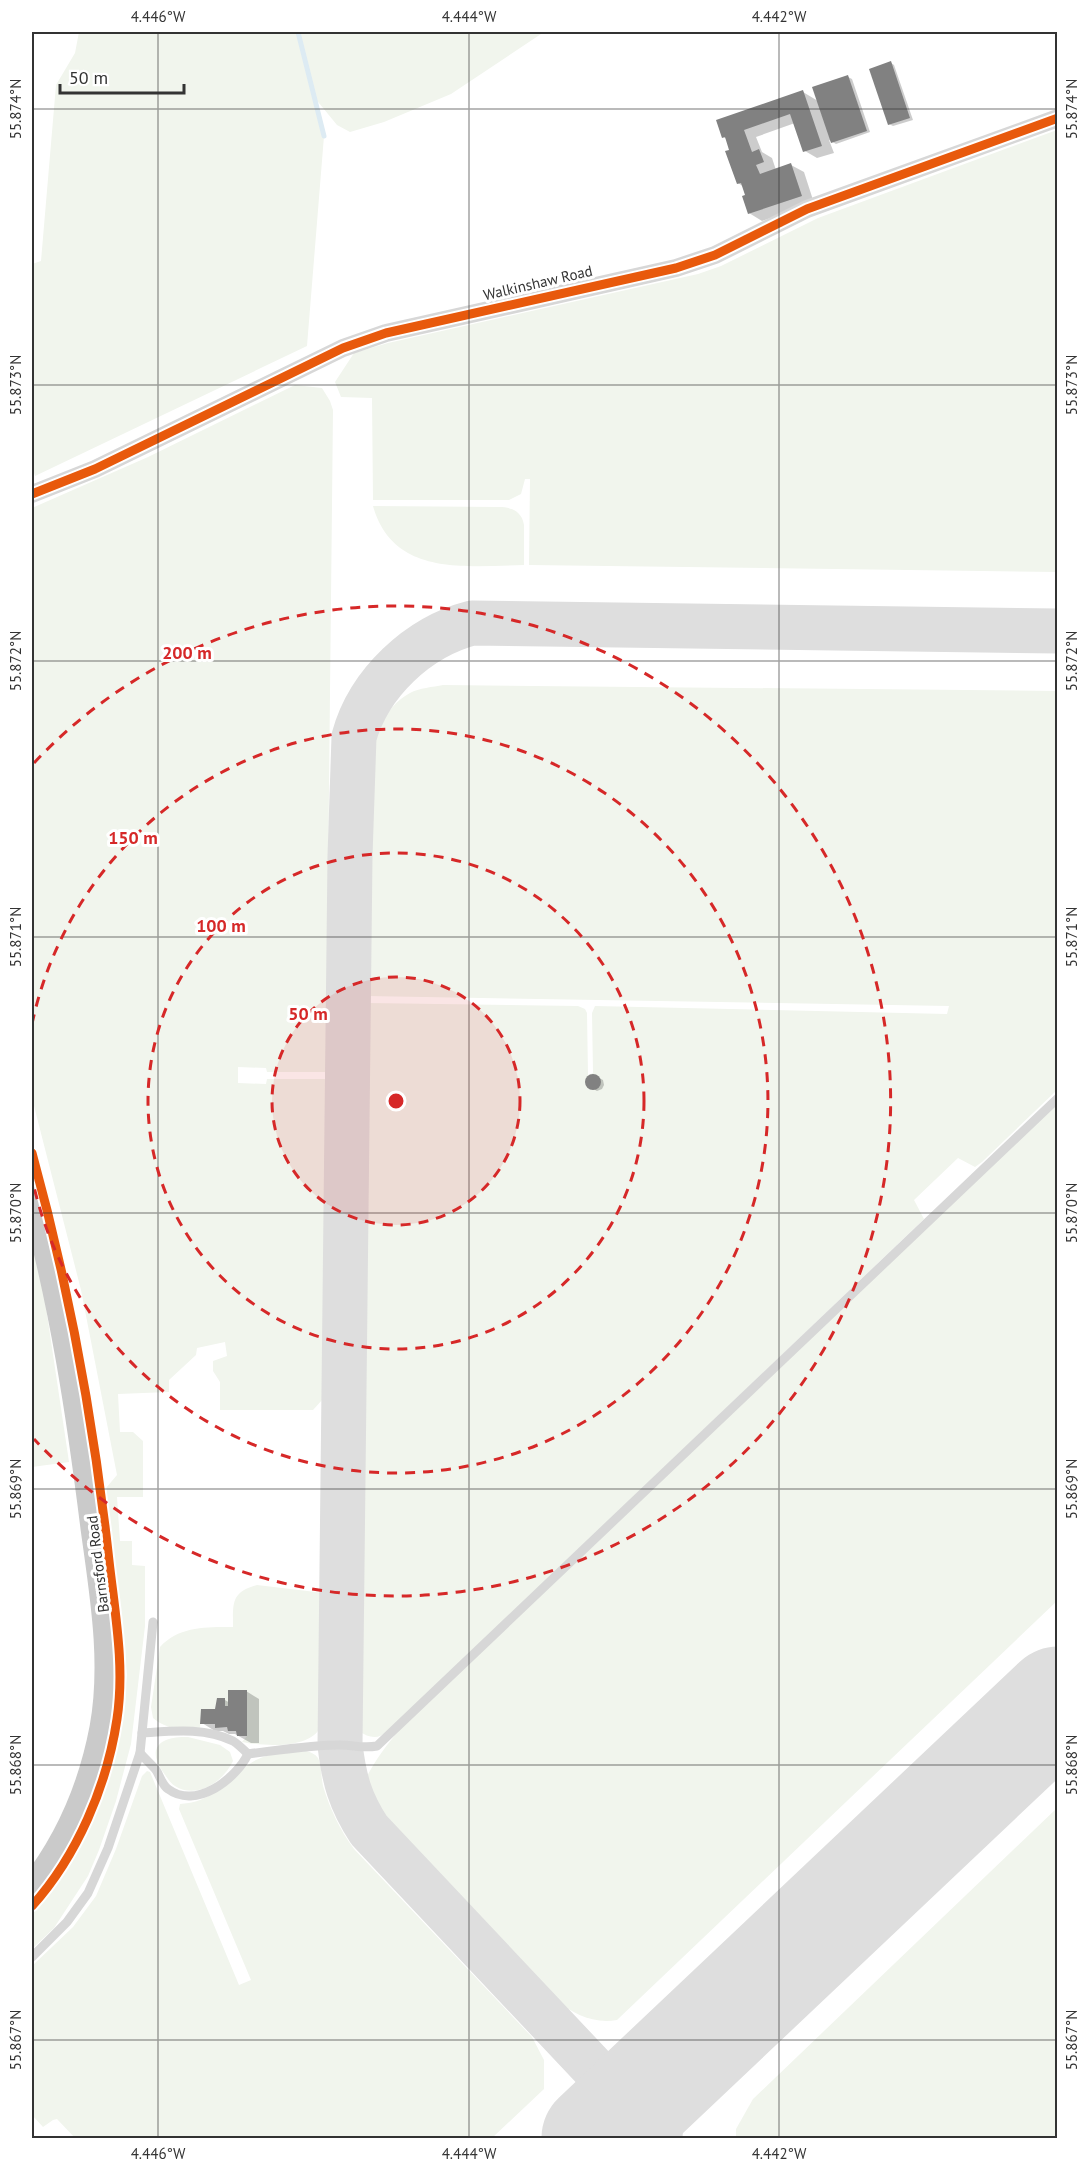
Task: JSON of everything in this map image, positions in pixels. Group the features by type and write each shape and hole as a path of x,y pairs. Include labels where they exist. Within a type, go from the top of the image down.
{"main road":[{"name":"Barnsford Road","path":"32,1193 55,1286 83,1441 104,1605 108,1665 108,1690 103,1726 87,1787 63,1840 32,1888"}],"street":[{"name":"Walkinshaw Road","path":"32,494 95,469 343,348 386,333 676,268 715,255 807,209 1058,118"}],"lane":[{"path":"248,1754 307,1746 340,1745 364,1749 377,1746 1058,1098"},
{"path":"32,1957 67,1922 88,1893 108,1848 140,1753 153,1623"},
{"path":"142,1733 177,1731 207,1733 234,1741 248,1754"},
{"path":"140,1753 155,1769 166,1788 174,1793 190,1797 214,1789 243,1765 248,1754"}],"shaded area":[{"path":"79,32 544,32 451,94 384,122 350,132 337,125 314,97 324,136 307,346 35,476 32,467 32,264 41,261 56,85 75,53"},
{"path":"1057,130 1057,572 529,565 530,479 525,479 521,494 509,500 373,500 372,398 341,397 335,382 354,353 388,343 698,274 721,266 818,218"},
{"path":"295,385 322,388 333,410 326,1072 267,1072 266,1068 238,1067 238,1083 266,1084 267,1079 326,1079 323,1399 313,1410 220,1410 220,1382 213,1371 213,1361 227,1356 225,1342 197,1348 196,1355 169,1380 169,1392 118,1394 120,1432 133,1432 143,1441 143,1497 117,1497 120,1541 132,1541 132,1565 145,1566 145,1626 131,1744 116,1801 88,1876 54,1928 32,1949 32,1914 70,1863 89,1827 111,1770 120,1735 127,1675 106,1488 117,1475 81,1290 32,1098 32,508 148,457"},
{"path":"373,506 512,509 523,520 524,565 456,565 434,563 414,556 397,545 383,529"},
{"path":"443,685 1057,691 1057,1090 975,1167 958,1158 914,1200 924,1219 388,1731 381,1736 374,1737 359,1731 366,1003 578,1006 585,1009 587,1013 588,1075 593,1073 592,1013 595,1006 947,1014 949,1006 367,996 369,778 375,741 384,719 399,700 414,691"},
{"path":"1057,1103 1057,1601 617,2020 600,2021 569,2010 555,2000 385,1822 369,1793 365,1780 382,1752 402,1727"},
{"path":"32,1241 44,1294 69,1462 32,1467"},
{"path":"257,1585 324,1593 318,1731 303,1741 282,1745 242,1742 247,1736 246,1690 228,1690 228,1706 225,1706 225,1698 215,1709 201,1709 200,1729 170,1727 153,1718 151,1707 160,1647 185,1631 233,1627 235,1600 242,1591"},
{"path":"188,1737 220,1745 230,1752 233,1761 223,1775 201,1790 183,1790 173,1785 163,1772 156,1755 156,1749 164,1741 171,1738"},
{"path":"306,1751 318,1758 329,1803 354,1849 532,2037 544,2060 544,2089 492,2138 75,2138 57,2119 43,2127 32,2115 32,1966 73,1927 96,1896 116,1849 142,1776 147,1771 150,1772 239,1985 251,1980 179,1809 180,1804 203,1799 246,1766 262,1757"},
{"path":"1057,1808 1057,2138 736,2138 736,2129 753,2099"}],"building":[{"path":"891,61 910,118 888,125 869,69"},
{"path":"848,75 867,131 831,143 812,87"},
{"path":"803,90 822,146 803,152 790,114 744,130 752,152 759,149 764,162 756,165 760,174 791,163 802,196 748,214 742,196 745,195 741,183 737,184 725,151 729,150 725,137 722,138 716,120"},
{"path":"590,1074 596,1074 601,1082 599,1088 590,1090 585,1085 585,1079"},
{"path":"228,1690 247,1690 247,1736 237,1736 236,1731 228,1731 227,1727 215,1728 215,1724 200,1724 201,1709 215,1709 217,1698 225,1698 225,1706 228,1706"}],"waterway":[{"path":"298,32 324,136"}],"taxiway":[{"path":"631,2108 369,1830 353,1799 344,1769 340,1745 350,856 354,737 371,698 398,665 433,639 472,623 1058,631"},
{"path":"660,2138 667,2100 684,2065 698,2044"},
{"path":"600,2138 607,2129"}],"runway":[{"path":"597,2138 1058,1702"}],"cycle path":[{"path":"32,494 95,469 343,348 386,333 676,268 715,255 807,209 1058,118"},
{"path":"32,1153 58,1254 88,1407 103,1509 120,1660 117,1719 98,1794 76,1843 63,1865 32,1906"}]}
